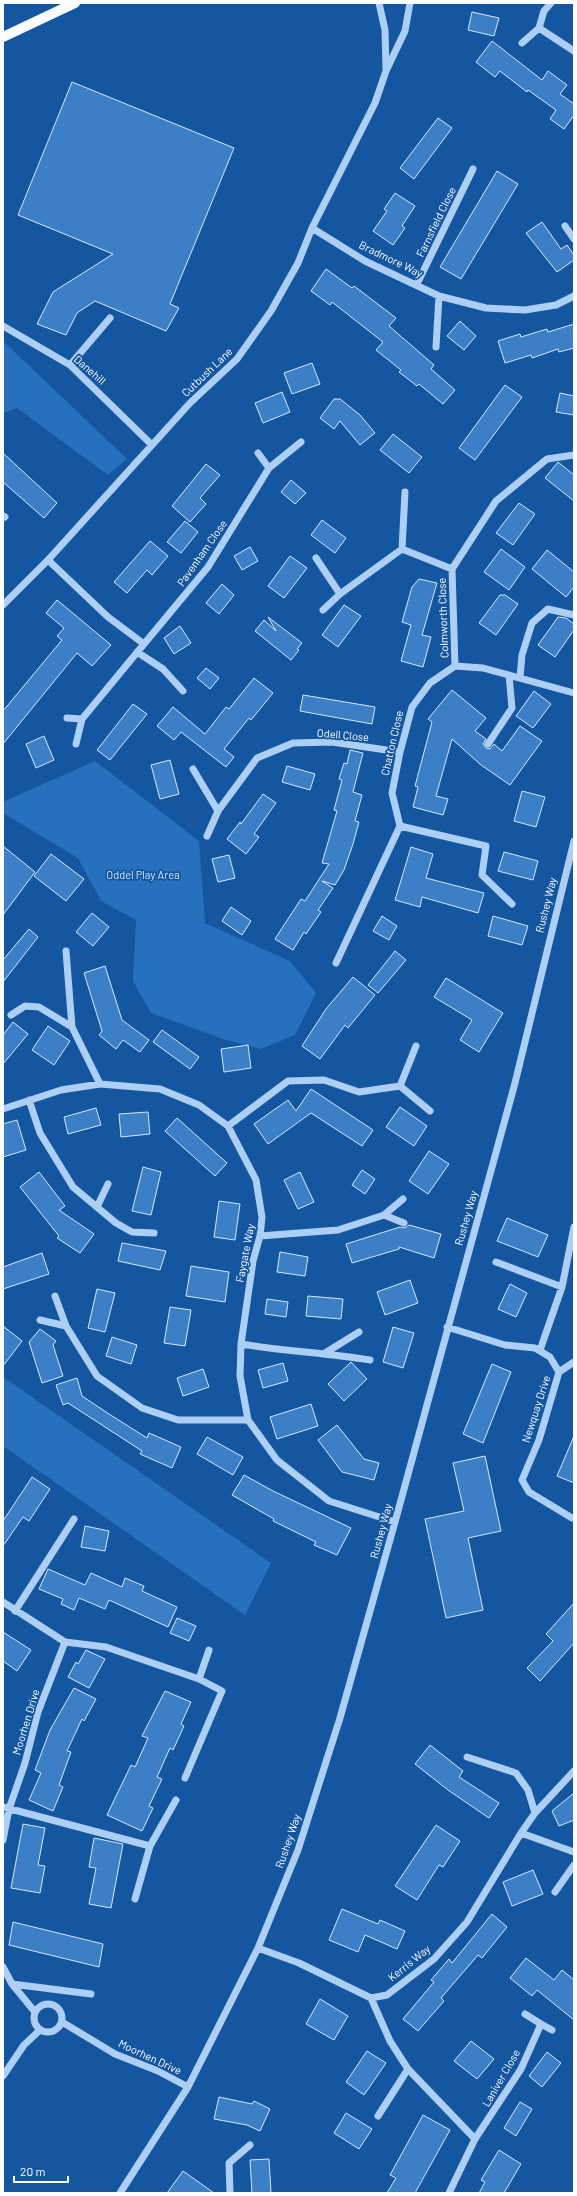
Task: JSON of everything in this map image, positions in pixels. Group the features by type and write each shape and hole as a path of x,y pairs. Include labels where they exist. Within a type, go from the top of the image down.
{"main road":[{"path":"3,37 75,3"}],"street":[{"name":"Cutbush Lane","path":"379,3 385,30 386,71"},
{"name":"Cutbush Lane","path":"3,605 48,560 190,403 237,359 271,311 298,263 312,228 375,103 386,71 405,31 410,3"},
{"path":"522,43 539,28 544,11 550,3"},
{"path":"539,28 574,51"},
{"name":"Farnsfield Close","path":"417,284 474,169"},
{"path":"565,226 574,239"},
{"name":"Bradmore Way","path":"312,228 365,261 417,284 439,296 486,308 525,310 556,305 574,296"},
{"path":"436,346 439,296"},
{"path":"70,365 110,318"},
{"name":"Danehill","path":"3,326 70,365 152,445"},
{"name":"Pavenham Close","path":"76,744 82,719 208,567 270,468 301,442"},
{"path":"258,453 270,468"},
{"name":"Colmworth Close","path":"455,666 452,569 496,501 547,459 574,455"},
{"path":"323,610 340,594 402,549 405,492"},
{"name":"Colmworth Close","path":"402,549 452,569"},
{"path":"316,558 340,594"},
{"path":"48,560 108,618 144,644"},
{"path":"520,677 522,655 532,623 548,609 574,615"},
{"path":"137,652 162,669 183,691"},
{"path":"455,666 484,668 574,693"},
{"name":"Chatton Close","path":"400,826 392,793 400,752 412,707 430,683 455,666"},
{"path":"488,744 512,708 509,675"},
{"path":"67,718 82,719"},
{"name":"Odell Close","path":"207,836 218,811 257,758 293,743 332,742 400,752"},
{"path":"193,769 218,811"},
{"path":"336,963 400,826 486,846 482,875 512,904"},
{"name":"Rushey Way","path":"120,2193 188,2086 258,1948 298,1850 340,1718 515,1083 574,841"},
{"path":"66,951 72,1027 100,1084"},
{"path":"11,1015 25,1006 38,1007 72,1027"},
{"path":"400,1086 416,1046"},
{"path":"228,1126 288,1081 324,1080 360,1092 400,1086 430,1111"},
{"name":"Faygate Way","path":"3,1109 61,1090 100,1084 160,1089 199,1105 228,1126 256,1180 262,1217 260,1236 253,1261 241,1344 240,1376 248,1420 277,1460 329,1501 394,1522"},
{"path":"29,1100 40,1133 73,1187 116,1223 132,1232 154,1233"},
{"path":"98,1207 108,1184"},
{"path":"260,1236 338,1230 384,1215 403,1199"},
{"path":"384,1215 404,1223"},
{"path":"447,1327 505,1344 540,1350 562,1287 574,1227"},
{"path":"496,1262 562,1287"},
{"path":"55,1296 66,1326 96,1376 142,1408 178,1420 248,1420"},
{"path":"40,1320 66,1326"},
{"path":"325,1353 359,1332"},
{"path":"241,1344 265,1348 325,1353 370,1360"},
{"name":"Newquay Drive","path":"540,1350 550,1357 559,1372 539,1440 522,1480 529,1492 572,1518"},
{"path":"559,1372 574,1362"},
{"path":"15,1611 43,1565 74,1519"},
{"path":"3,1602 65,1642 106,1647 199,1679 222,1691 185,1778"},
{"name":"Moorhen Drive","path":"3,1840 6,1808 25,1763 38,1712 65,1642"},
{"path":"199,1679 209,1650"},
{"path":"467,1757 516,1773 528,1790 536,1813"},
{"name":"Kerris Way","path":"371,1998 387,1995 434,1959 467,1922 521,1833 536,1813 574,1771"},
{"path":"135,1899 150,1846 176,1800"},
{"path":"6,1808 150,1846"},
{"path":"521,1833 574,1852"},
{"path":"555,1892 574,1865"},
{"path":"258,1948 299,1963 371,1998 390,2042 408,2069 474,2140"},
{"path":"3,1967 12,1984 35,2012"},
{"path":"12,1984 92,1994"},
{"path":"3,2076 24,2045 40,2030 53,2031 62,2022 61,2012 52,2004 42,2005 35,2012 34,2022 40,2030"},
{"path":"525,2014 552,2030"},
{"name":"Moorhen Drive","path":"62,2022 115,2054 188,2086"},
{"name":"Laniver Close","path":"449,2193 474,2140 521,2069 541,2024"},
{"path":"378,2116 408,2069"},
{"path":"230,2193 229,2163 250,2145"}],"green space":[{"path":"3,341 127,459 108,475 17,408 3,413"},
{"name":"Oddel Play Area","path":"95,761 199,841 205,923 290,961 316,993 295,1035 261,1049 223,1039 151,1013 133,981 136,920 101,901 78,858 3,813 3,802"},
{"path":"3,1377 271,1563 245,1615 3,1446"}],"building":[{"path":"472,12 499,18 494,36 468,30"},
{"path":"492,41 542,80 548,71 567,85 560,94 574,104 574,115 564,129 550,119 556,110 528,90 527,92 500,71 495,77 476,62"},
{"path":"72,82 234,148 170,304 179,308 166,331 95,301 77,313 66,335 37,324 53,292 113,254 18,215"},
{"path":"438,118 452,128 414,179 400,168"},
{"path":"497,171 518,184 461,279 440,267"},
{"path":"395,193 415,206 402,226 405,228 393,245 373,231 387,211 384,209"},
{"path":"542,222 561,249 567,245 574,255 574,260 557,272 526,233"},
{"path":"326,269 352,288 354,286 396,318 389,326 434,365 431,369 455,390 443,404 419,384 417,386 399,372 401,370 376,350 383,342 332,302 330,305 311,291"},
{"path":"460,321 476,336 464,350 447,336"},
{"path":"574,324 574,348 559,352 558,349 532,358 531,355 505,363 498,341 520,334 521,337 547,329 548,332"},
{"path":"312,363 320,384 292,394 284,373"},
{"path":"505,385 522,397 475,460 459,448"},
{"path":"282,392 290,412 263,423 255,403"},
{"path":"560,393 574,396 574,415 556,412"},
{"path":"334,399 340,399 360,415 375,433 360,445 340,421 334,429 320,418"},
{"path":"393,434 422,457 409,473 380,450"},
{"path":"3,453 57,503 44,518 3,482"},
{"path":"558,462 574,475 574,501 545,478"},
{"path":"206,464 220,475 200,498 206,504 190,522 172,506"},
{"path":"291,480 306,493 295,504 281,492"},
{"path":"519,503 535,514 513,545 496,533"},
{"path":"322,520 346,538 335,553 311,535"},
{"path":"185,521 198,532 181,553 167,542"},
{"path":"150,541 168,556 152,575 147,570 127,593 114,582"},
{"path":"250,547 258,561 242,570 234,556"},
{"path":"501,549 525,567 509,590 484,572"},
{"path":"547,550 574,572 574,587 566,597 532,569"},
{"path":"290,556 307,568 284,598 268,586"},
{"path":"419,579 437,583 422,635 431,637 423,667 401,661 411,625 402,622 412,587"},
{"path":"222,584 234,595 219,614 206,603"},
{"path":"500,595 505,595 518,604 496,635 479,623"},
{"path":"57,600 111,645 92,666 77,653 3,744 3,711 62,640 57,636 64,628 46,613"},
{"path":"344,605 361,616 338,647 322,635"},
{"path":"268,617 302,643 297,649 299,650 291,660 255,631 264,620 276,631"},
{"path":"558,617 566,618 574,624 574,630 555,657 538,645"},
{"path":"180,626 191,643 174,654 164,638"},
{"path":"206,668 219,678 210,689 197,678"},
{"path":"254,678 273,693 251,720 249,718 224,749 234,757 226,767 181,732 174,740 157,726 173,707 205,734 226,707 229,709"},
{"path":"452,690 486,718 475,731 486,739 483,744 486,748 490,749 494,744 502,751 520,726 542,741 510,785 481,765 452,739 436,796 448,799 443,815 413,807 418,787 415,786 432,722 428,719"},
{"path":"534,691 551,704 533,728 516,716"},
{"path":"303,695 375,707 372,724 300,711"},
{"path":"133,704 147,714 110,760 97,750"},
{"path":"44,736 54,760 36,768 26,744"},
{"path":"350,750 363,753 353,792 362,795 355,821 359,822 353,844 344,870 335,885 322,881 333,888 318,910 321,912 306,934 304,932 293,950 275,939 301,899 305,901 329,864 322,863 337,811 334,810 342,780 339,779 344,763 347,764"},
{"path":"170,760 179,794 160,799 151,765"},
{"path":"287,766 315,774 310,790 282,782"},
{"path":"522,791 545,797 536,827 514,821"},
{"path":"263,794 276,803 254,834 259,837 246,854 227,839 240,822 241,824"},
{"path":"3,846 35,872 3,915"},
{"path":"411,847 433,854 426,878 484,893 478,913 422,897 420,907 395,900"},
{"path":"504,852 538,861 533,880 498,871"},
{"path":"51,854 84,879 66,901 34,876"},
{"path":"229,855 235,878 218,882 212,859"},
{"path":"231,907 251,921 242,935 222,921"},
{"path":"92,913 109,927 93,946 76,932"},
{"path":"382,916 397,926 389,940 373,931"},
{"path":"493,916 528,926 522,945 488,936"},
{"path":"29,929 38,937 3,982 3,960"},
{"path":"395,951 406,960 378,993 368,985"},
{"path":"105,966 122,1020 149,1040 140,1052 123,1040 116,1049 99,1035 102,1031 84,973"},
{"path":"353,977 375,995 348,1028 345,1025 320,1059 302,1046 326,1009"},
{"path":"446,978 503,1013 479,1052 460,1040 472,1020 434,997"},
{"path":"13,1022 28,1034 3,1064 3,1035"},
{"path":"48,1026 70,1041 54,1065 32,1050"},
{"path":"162,1030 199,1057 190,1069 153,1042"},
{"path":"248,1045 251,1068 224,1072 221,1049"},
{"path":"311,1089 373,1130 362,1146 311,1113 268,1144 254,1124 288,1100 296,1111"},
{"path":"400,1107 427,1126 414,1146 386,1127"},
{"path":"96,1108 101,1125 68,1134 64,1117"},
{"path":"148,1112 150,1134 121,1137 119,1114"},
{"path":"177,1118 227,1163 215,1176 165,1131"},
{"path":"17,1120 26,1150 3,1157 3,1124"},
{"path":"429,1151 449,1164 428,1194 409,1181"},
{"path":"143,1167 161,1172 151,1215 132,1211"},
{"path":"362,1170 375,1179 365,1194 352,1185"},
{"path":"39,1172 65,1206 59,1210 94,1234 80,1253 57,1238 59,1236 20,1187"},
{"path":"300,1172 314,1202 298,1209 284,1180"},
{"path":"219,1201 240,1204 235,1240 214,1237"},
{"path":"507,1218 548,1235 538,1257 497,1241"},
{"path":"409,1225 441,1234 434,1258 399,1247 399,1249 352,1263 346,1244 400,1227 405,1228"},
{"path":"122,1243 166,1251 160,1270 118,1261"},
{"path":"280,1252 308,1257 305,1276 277,1272"},
{"path":"42,1253 49,1274 3,1289 3,1267"},
{"path":"191,1266 229,1272 225,1302 186,1296"},
{"path":"410,1280 418,1303 385,1315 377,1292"},
{"path":"510,1284 527,1293 516,1317 498,1309"},
{"path":"97,1289 115,1293 105,1332 88,1328"},
{"path":"308,1296 343,1299 341,1319 306,1316"},
{"path":"267,1299 288,1302 286,1317 265,1314"},
{"path":"170,1307 191,1310 185,1346 164,1343"},
{"path":"3,1326 22,1341 3,1366"},
{"path":"393,1327 414,1333 403,1368 383,1362"},
{"path":"40,1329 56,1341 53,1345 63,1376 42,1383 29,1342"},
{"path":"112,1337 137,1345 131,1364 106,1356"},
{"path":"351,1362 367,1379 344,1401 328,1384"},
{"path":"283,1363 288,1381 263,1388 258,1370"},
{"path":"492,1364 511,1372 483,1443 463,1434"},
{"path":"203,1369 209,1387 183,1396 177,1378"},
{"path":"77,1378 82,1396 109,1414 147,1438 149,1433 181,1447 172,1468 140,1454 142,1451 68,1403 63,1405 56,1385"},
{"path":"311,1404 318,1426 277,1439 270,1417"},
{"path":"337,1425 364,1459 379,1463 374,1480 342,1472 318,1440"},
{"path":"574,1436 574,1483 557,1476"},
{"path":"207,1437 243,1457 233,1475 197,1454"},
{"path":"485,1456 501,1531 468,1538 483,1610 446,1618 425,1519 464,1511 453,1463"},
{"path":"244,1475 273,1491 351,1528 337,1555 314,1545 316,1542 273,1521 274,1519 232,1495"},
{"path":"32,1477 50,1489 29,1521 23,1517 3,1546 3,1521"},
{"path":"85,1526 109,1531 105,1551 81,1547"},
{"path":"48,1569 85,1585 91,1573 122,1587 125,1578 144,1586 142,1591 177,1607 168,1627 109,1600 105,1609 79,1598 74,1610 61,1604 63,1599 39,1589"},
{"path":"574,1603 574,1643 540,1681 527,1668 553,1641 546,1634"},
{"path":"177,1618 196,1626 189,1641 170,1633"},
{"path":"3,1632 31,1650 17,1671 3,1661"},
{"path":"86,1650 105,1659 89,1688 68,1677 76,1662 78,1664"},
{"path":"74,1688 96,1699 84,1721 82,1719 67,1751 71,1752 59,1785 63,1787 53,1811 29,1800 41,1773 35,1770 50,1730"},
{"path":"165,1691 191,1702 181,1724 184,1726 173,1750 170,1748 157,1777 162,1779 149,1806 153,1808 142,1831 107,1815 131,1765 135,1767 148,1738 142,1736"},
{"path":"430,1745 463,1771 459,1777 499,1803 489,1818 448,1790 415,1764"},
{"path":"574,1793 574,1820 559,1826 552,1811"},
{"path":"23,1824 45,1828 38,1865 45,1866 40,1893 11,1888"},
{"path":"436,1825 460,1841 443,1867 439,1865 417,1900 395,1886"},
{"path":"94,1838 123,1844 111,1908 89,1904 96,1868 89,1867"},
{"path":"533,1870 543,1894 512,1906 503,1882"},
{"path":"342,1909 378,1924 380,1920 405,1931 397,1949 365,1935 358,1952 329,1940"},
{"path":"492,1914 507,1927 482,1958 478,1955 441,1998 444,2001 418,2031 403,2019 434,1982 431,1980 449,1959 452,1963"},
{"path":"13,1922 103,1944 99,1967 9,1945"},
{"path":"526,1958 554,1980 562,1970 574,1980 574,2020 537,1990 532,1996 510,1978"},
{"path":"320,1999 348,2016 334,2040 306,2024"},
{"path":"471,2041 494,2059 477,2079 454,2061"},
{"path":"367,2051 386,2063 364,2095 346,2082"},
{"path":"547,2052 561,2063 542,2087 529,2076"},
{"path":"219,2097 252,2104 254,2101 270,2109 260,2131 247,2125 214,2119"},
{"path":"520,2102 532,2109 516,2136 504,2128"},
{"path":"346,2113 372,2129 359,2149 334,2133"},
{"path":"423,2115 450,2130 415,2193 387,2193 396,2178 390,2175"},
{"path":"499,2150 521,2164 504,2193 479,2193 485,2182 481,2180"},
{"path":"269,2159 271,2193 252,2193 250,2160"},
{"path":"183,2171 214,2193 167,2193"}]}
